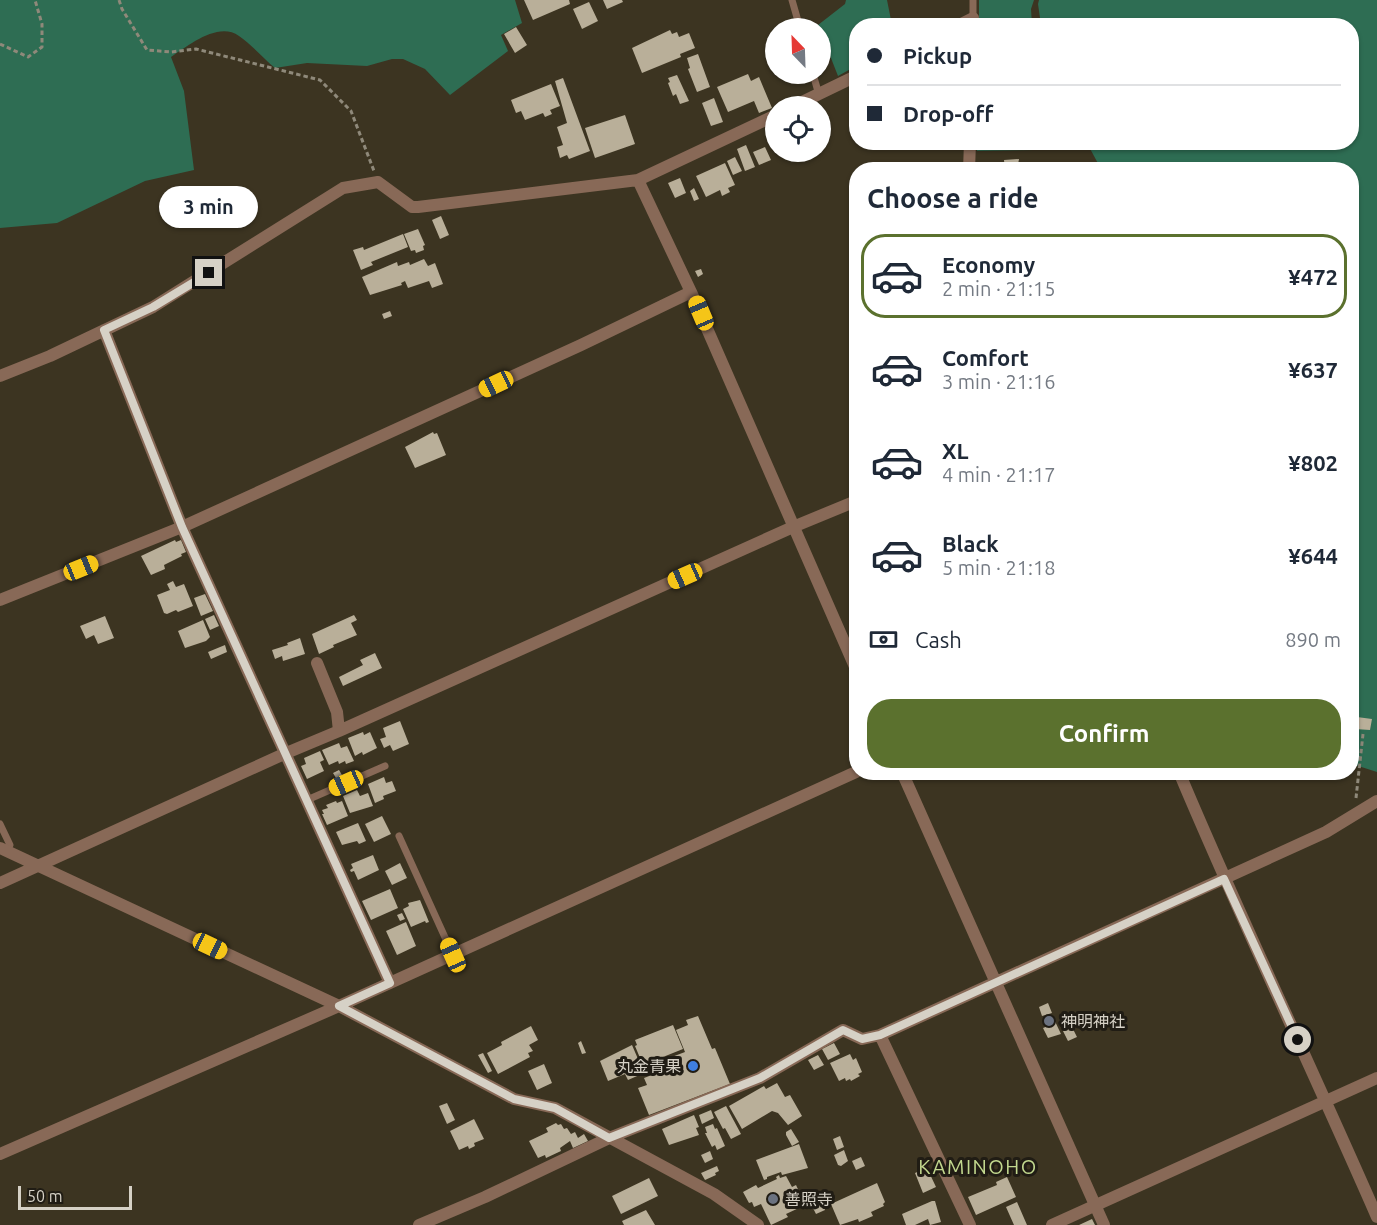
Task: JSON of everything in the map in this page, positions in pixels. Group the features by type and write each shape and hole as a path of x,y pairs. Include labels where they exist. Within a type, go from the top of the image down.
{"street":[{"path":"819,95 849,80"},
{"path":"0,376 50,356 153,307 343,188 378,182 412,207 418,207 638,180 765,120"},
{"path":"638,180 691,292 849,653"},
{"path":"0,600 182,527 691,292"},
{"path":"104,330 182,527 236,641 284,754 308,800 390,983"},
{"path":"0,883 284,754 849,504"},
{"path":"317,663 337,712 339,731"},
{"path":"0,1154 339,1006 849,775"},
{"path":"906,780 1104,1225"},
{"path":"1182,780 1224,879 1377,1217"},
{"path":"419,1225 485,1197 609,1138 760,1078 843,1030 862,1039 880,1035 1326,832 1377,801"},
{"path":"4,850 339,1006 514,1099 555,1108 714,1194 758,1225"},
{"path":"880,1035 970,1225"},
{"path":"1052,1225 1377,1078"}],"lane":[{"path":"792,0 797,18"},
{"path":"973,0 973,18"},
{"path":"816,84 819,95"},
{"path":"308,800 385,766"},
{"path":"0,824 10,846 4,850"},
{"path":"399,836 453,955"}],"path":[{"path":"0,44 28,57 42,47 42,24 35,0"},
{"path":"119,0 147,50 171,52 196,49 320,80 351,111 378,182"},
{"path":"1359,774 1363,734"},
{"path":"1355,815 1358,780"}],"green space":[{"path":"0,0 515,0 522,23 501,35 508,51 450,95 425,69 403,59 392,59 367,66 307,63 275,68 239,36 231,32 213,33 171,57 184,91 194,170 145,181 57,223 0,228"},
{"path":"846,0 887,0 891,18 849,18 849,70 838,76 831,58 831,18 827,18 845,4"},
{"path":"979,0 1034,0 1032,18 979,18"},
{"path":"1039,0 1377,0 1377,772 1359,766 1359,162 1097,162 1091,150 1359,150 1359,18 1040,18"},
{"path":"977,150 1034,150 977,151"}],"building":[{"path":"524,0 569,0 570,4 533,20"},
{"path":"603,0 622,0 623,2 607,9"},
{"path":"589,2 598,21 582,29 573,9"},
{"path":"516,27 527,45 515,53 504,34"},
{"path":"670,30 672,34 677,32 679,37 689,33 695,48 680,54 681,57 642,73 632,48"},
{"path":"698,54 710,87 697,92 688,69 690,68 687,58"},
{"path":"748,74 751,81 759,77 767,96 765,96 765,111 759,113 754,101 728,112 717,87"},
{"path":"677,75 689,101 680,104 676,94 673,96 668,83 670,82 668,78"},
{"path":"563,78 590,151 569,159 567,155 560,158 557,147 563,145 557,127 567,123 555,81"},
{"path":"551,84 560,106 550,110 552,114 545,117 543,113 525,120 521,111 516,113 511,100"},
{"path":"714,98 723,122 711,126 702,103"},
{"path":"625,115 635,144 595,158 585,128"},
{"path":"746,145 755,167 745,171 737,149"},
{"path":"765,147 766,162 759,165 753,152"},
{"path":"735,157 742,171 733,175 727,161"},
{"path":"1019,159 1018,162 1004,162 1004,160"},
{"path":"725,163 735,185 728,188 730,192 722,196 720,190 706,197 696,176"},
{"path":"680,178 686,193 675,198 668,183"},
{"path":"694,188 699,199 694,201 690,191"},
{"path":"441,216 449,235 440,239 432,220"},
{"path":"418,229 425,245 424,250 416,253 415,250 411,251 404,234"},
{"path":"403,234 408,247 371,262 373,265 361,270 353,250 363,247 364,250"},
{"path":"424,259 428,266 435,263 443,284 432,288 429,281 408,288 405,281 401,283 402,285 370,295 362,277 397,262 398,266 409,262 410,265"},
{"path":"701,269 703,274 698,277 695,271"},
{"path":"390,311 392,316 384,319 382,314"},
{"path":"433,432 437,433 446,455 415,468 405,447"},
{"path":"175,540 176,542 181,540 186,552 164,565 165,569 151,575 141,556"},
{"path":"173,581 176,587 184,584 193,606 167,614 164,613 157,595 170,590 167,584"},
{"path":"205,594 213,611 201,616 194,598"},
{"path":"214,615 219,626 210,630 205,619"},
{"path":"354,615 357,620 351,623 357,635 319,654 312,634"},
{"path":"105,616 114,638 98,644 94,635 86,639 80,626"},
{"path":"203,620 210,637 206,641 185,648 178,631"},
{"path":"300,638 305,654 283,661 282,656 275,659 272,650"},
{"path":"225,645 227,652 211,659 208,652"},
{"path":"375,653 382,668 343,686 339,677 363,665 360,660"},
{"path":"1359,717 1372,719 1370,730 1359,729"},
{"path":"400,721 409,744 393,751 390,745 384,748 380,739 386,737 383,728"},
{"path":"363,732 364,735 370,732 377,748 355,756 348,738"},
{"path":"339,743 341,748 347,746 354,761 339,764 338,761 329,765 322,750"},
{"path":"320,751 324,760 320,762 324,771 307,779 301,766 306,764 304,758"},
{"path":"339,770 342,775 336,778 333,773"},
{"path":"384,777 386,783 392,781 396,791 383,796 384,799 375,803 368,784"},
{"path":"357,790 360,796 368,793 373,806 350,813 343,796"},
{"path":"336,801 337,803 342,801 348,816 327,825 322,810 328,808 326,805"},
{"path":"382,816 391,834 374,842 365,824"},
{"path":"358,823 366,841 359,844 357,841 342,845 336,832"},
{"path":"373,855 379,870 358,880 354,871 350,870 353,868 351,864"},
{"path":"400,863 407,878 392,885 385,871"},
{"path":"390,889 398,908 371,920 362,901"},
{"path":"420,900 429,922 425,921 411,927 403,909 409,906 408,903"},
{"path":"402,913 405,919 400,921 397,915"},
{"path":"406,922 416,946 397,955 386,931"},
{"path":"1048,1003 1052,1013 1042,1016 1039,1007"},
{"path":"1052,1015 1061,1034 1048,1038 1043,1028 1048,1026 1045,1017"},
{"name":"丸金青果","path":"698,1016 730,1084 649,1115 638,1088 647,1085 644,1078 665,1070 661,1061 685,1052 676,1030 688,1025 686,1020"},
{"path":"673,1025 683,1049 643,1065 635,1046 637,1045 635,1040"},
{"path":"531,1026 538,1040 529,1045 533,1051 528,1053 530,1057 498,1074 487,1053 502,1045 501,1042"},
{"path":"1072,1027 1077,1037 1068,1041 1063,1031"},
{"path":"581,1041 586,1053 582,1054 578,1043"},
{"path":"834,1043 840,1054 828,1060 822,1049"},
{"path":"632,1045 644,1073 628,1080 625,1074 608,1081 600,1061"},
{"path":"483,1053 492,1071 488,1073 478,1055"},
{"path":"850,1054 853,1060 856,1058 862,1072 858,1074 860,1076 851,1081 850,1079 846,1081 845,1078 839,1081 830,1063"},
{"path":"818,1055 824,1065 814,1070 808,1060"},
{"path":"544,1064 552,1083 537,1090 528,1071"},
{"path":"777,1083 785,1097 790,1095 802,1116 788,1125 778,1113 772,1111 742,1129 729,1106 764,1086 766,1089"},
{"path":"447,1103 455,1120 447,1124 439,1106"},
{"path":"726,1106 741,1134 731,1139 714,1112"},
{"path":"711,1110 714,1118 702,1124 699,1115"},
{"path":"694,1115 699,1127 696,1128 699,1135 669,1145 662,1129"},
{"path":"474,1119 484,1139 474,1143 475,1146 469,1149 468,1146 459,1150 450,1131"},
{"path":"556,1123 561,1124 564,1129 567,1128 571,1134 575,1132 578,1138 584,1134 588,1141 573,1148 570,1141 560,1148 561,1151 546,1158 545,1155 538,1158 529,1141 548,1132 546,1128"},
{"path":"713,1124 725,1146 717,1150 715,1145 712,1147 705,1133 707,1133 705,1127"},
{"path":"791,1129 799,1142 792,1146 786,1135 786,1132"},
{"path":"840,1136 844,1147 837,1150 833,1139"},
{"path":"799,1144 808,1168 782,1175 781,1172 764,1180 756,1160"},
{"path":"844,1150 848,1161 841,1166 838,1165 834,1155"},
{"path":"710,1151 713,1159 705,1163 701,1155"},
{"path":"861,1157 865,1166 856,1170 852,1161"},
{"path":"717,1166 719,1171 715,1173 716,1175 705,1180 701,1173"},
{"path":"927,1168 936,1187 923,1193 915,1173"},
{"name":"善照寺","path":"779,1175 780,1178 786,1176 792,1187 796,1185 802,1198 797,1200 801,1207 786,1214 788,1217 771,1225 761,1204 754,1207 743,1192 756,1185 758,1188 777,1179"},
{"path":"1007,1177 1016,1197 976,1215 968,1197 997,1185 996,1182"},
{"path":"649,1178 658,1196 621,1214 612,1196"},
{"path":"877,1183 885,1202 884,1206 871,1212 873,1216 859,1222 858,1219 840,1225 831,1204"},
{"path":"821,1200 825,1210 816,1214 811,1204"},
{"path":"935,1201 941,1222 930,1225 928,1219 915,1225 906,1225 902,1214"},
{"path":"1017,1202 1027,1225 1014,1225 1006,1207"},
{"path":"646,1210 655,1225 624,1225 622,1221"},
{"path":"1092,1219 1095,1225 1079,1225"}],"place":[{"name":"神明神社","path":"1049,1021"},
{"name":"丸金青果","path":"693,1066"},
{"name":"善照寺","path":"773,1199"}],"district":[{"name":"KAMINOHO","path":"978,1166"}],"route":[{"path":"209,273 153,307 104,330 182,527 236,641 284,754 308,800 390,983 339,1006 514,1099 555,1108 609,1138 760,1078 843,1030 862,1039 880,1035 1224,879 1298,1040"}]}
